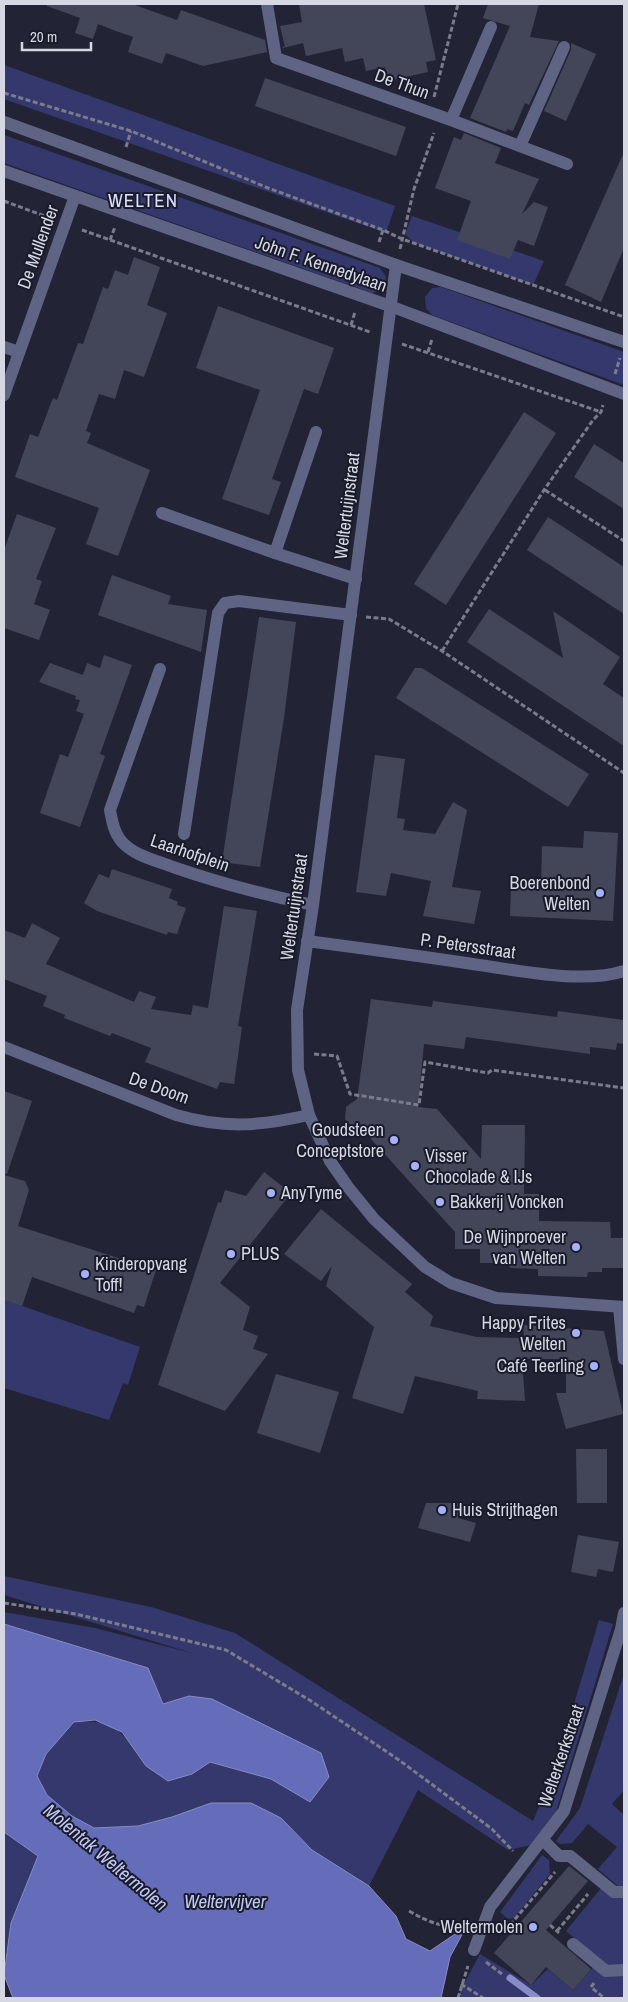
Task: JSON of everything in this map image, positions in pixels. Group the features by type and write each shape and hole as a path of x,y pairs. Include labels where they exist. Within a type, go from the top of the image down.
{"street":[{"name":"De Thun","path":"267,4 276,58 441,116 566,164"},
{"path":"441,116 491,27"},
{"path":"520,146 564,47"},
{"name":"John F. Kennedylaan","path":"4,122 396,265 624,342"},
{"name":"John F. Kennedylaan","path":"4,171 390,306 624,394"},
{"name":"De Mullender","path":"4,395 75,196"},
{"name":"Weltertuijnstraat","path":"396,265 313,906 297,1010 298,1070 309,1114 330,1161 374,1219 425,1267 452,1283 496,1298 621,1307"},
{"path":"4,347 19,352"},
{"path":"275,554 316,432"},
{"path":"162,513 275,554 356,578"},
{"path":"184,834 218,613 225,603 239,601 351,615"},
{"name":"Laarhofplein","path":"160,669 110,810 113,826 121,841 136,853 191,873 252,893 313,906"},
{"name":"P. Petersstraat","path":"307,941 542,974 593,976 612,975 624,971"},
{"name":"De Doom","path":"4,1047 176,1115 202,1122 226,1125 257,1124 309,1114"},
{"path":"621,1307 624,1360"},
{"name":"Welterkerkstraat","path":"474,1950 490,1907 564,1811 623,1630 624,1613"},
{"path":"542,1840 558,1856 570,1856 614,1892 624,1892"},
{"path":"569,1941 606,1971 624,1970"}],"path":[{"path":"396,265 414,189 441,116 458,4"},
{"path":"4,93 131,131 268,188 402,239 624,317"},
{"path":"121,165 131,131"},
{"path":"4,201 386,338 600,412"},
{"path":"110,240 120,212"},
{"path":"442,651 544,490 600,412 621,356"},
{"path":"544,490 624,541"},
{"path":"351,615 389,619 442,651 624,773"},
{"path":"298,1053 337,1056 350,1094 419,1105 425,1062 488,1073 492,1070 624,1088"},
{"path":"4,1604 76,1614 226,1650 311,1701 399,1760 492,1829 524,1863"},
{"path":"510,1925 570,1856"},
{"path":"557,1931 585,1897"},
{"path":"409,1911 447,1928 483,1925"},
{"path":"506,1921 515,1929"},
{"path":"550,1925 569,1941"},
{"path":"458,1998 461,1984 483,1998"}],"shaded area":[{"path":"4,65 395,206 386,233 4,99"},
{"path":"4,135 380,268 386,277 385,283 381,290 372,293 4,163"},
{"path":"412,216 544,261 533,285 414,243 405,234"},
{"path":"441,287 624,352 624,385 432,315 426,308 425,297 432,288"},
{"path":"5,1300 140,1347 128,1385 123,1383 109,1420 4,1388"},
{"path":"4,1576 151,1607 235,1633 533,1821 555,1768 599,1620 613,1624 555,1815 532,1845 508,1850 418,1790 369,1886 312,1850 281,1818 172,1817 138,1826 94,1829 72,1816 47,1795 37,1776 46,1754 75,1722 89,1721 101,1723 118,1730 132,1745 146,1766 192,1774 210,1762 271,1779 310,1802 329,1776 320,1753 212,1699 189,1696 163,1704 148,1668 4,1624 4,1612 95,1628 195,1654 4,1595"},
{"path":"624,1674 624,1790 612,1804 624,1815 624,1998 463,1998 458,1995 480,1954 531,1985 548,1969 573,1990 600,1959 566,1931 602,1887 618,1886 598,1869 617,1847 588,1824 572,1843 560,1844 556,1841 580,1808"},
{"path":"4,1832 38,1856 11,1923 4,1968"},
{"path":"542,1855 549,1860 550,1874 514,1918 508,1919 500,1912"}],"water":[{"name":"Weltervijver","path":"4,1624 148,1668 163,1704 189,1696 212,1699 321,1753 329,1777 310,1802 271,1779 210,1762 192,1774 168,1781 146,1766 122,1732 95,1720 74,1722 46,1754 37,1776 47,1795 72,1816 94,1828 138,1826 172,1817 211,1803 251,1803 281,1818 312,1850 369,1886 396,1916 406,1939 430,1951 461,1930 464,1931 450,1957 441,1998 13,1998 4,1975 11,1923 38,1856 4,1832"}],"building":[{"path":"47,4 132,4 177,20 181,10 265,40 267,52 203,66 166,53 162,64 128,52 133,37 98,24 93,39 75,33 80,18 47,6"},
{"path":"299,4 424,4 436,60 426,62 428,72 388,81 385,67 366,71 363,58 345,62 342,48 306,56 303,43 283,48 282,46 285,47 280,26 302,22"},
{"path":"488,4 539,4 530,37 559,41 529,105 525,103 513,131 507,129 506,132 470,118 510,26 483,18"},
{"path":"571,43 596,54 566,121 544,111 571,50"},
{"path":"265,78 406,127 396,156 255,106"},
{"path":"464,133 501,148 495,163 539,179 522,214 534,202 548,207 534,246 518,240 510,259 457,240 471,201 435,188 454,137 461,140"},
{"path":"624,152 624,248 601,302 565,285"},
{"path":"134,257 160,267 147,305 167,313 144,377 124,370 115,399 99,394 86,431 91,433 87,443 150,470 118,556 86,544 99,508 15,477 30,434 38,437 53,398 57,400 78,343 83,344 103,287 108,289 115,270 128,275"},
{"path":"218,306 334,348 318,394 304,389 272,479 281,482 269,515 222,499 260,390 196,368"},
{"path":"524,412 556,433 446,605 414,584"},
{"path":"594,444 624,463 624,509 574,477"},
{"path":"17,514 56,528 36,579 42,581 34,604 50,610 39,640 4,628 4,550"},
{"path":"548,517 624,567 624,614 527,550"},
{"path":"112,575 171,596 168,604 207,610 201,652 98,615"},
{"path":"489,609 563,658 553,611 620,657 603,684 624,698 624,746 467,642"},
{"path":"259,617 296,622 284,718 260,867 222,862"},
{"path":"104,655 132,665 100,754 105,756 80,827 40,813 60,754 68,757 84,714 76,711 80,700 75,699 76,696 39,682 50,663 83,675 87,663 100,668"},
{"path":"415,668 422,668 589,774 568,807 396,698"},
{"path":"375,755 405,759 397,818 405,819 403,830 435,834 453,802 467,810 452,887 481,891 474,924 423,916 431,881 391,873 386,896 356,892"},
{"path":"584,831 618,833 613,921 510,916 511,882 541,884 542,846 583,848"},
{"path":"112,869 172,889 169,898 178,902 177,905 186,908 177,934 168,932 167,935 97,911 84,903 99,874 109,878"},
{"path":"224,906 257,911 238,1026 242,1027 234,1084 220,1082 217,1089 145,1062 151,1048 112,1033 110,1036 64,1018 65,1015 43,1006 47,996 4,979 4,930 25,938 32,923 60,938 46,964 134,1002 139,991 156,997 151,1009 191,1015 193,1005 208,1008"},
{"path":"371,999 432,1007 433,1001 557,1017 558,1011 624,1020 624,1044 617,1043 616,1050 590,1047 590,1054 466,1037 464,1049 424,1044 418,1107 437,1109 481,1159 482,1125 525,1125 524,1194 539,1194 539,1221 610,1222 611,1238 624,1238 624,1268 602,1268 602,1272 588,1272 587,1277 538,1276 538,1269 511,1268 506,1263 480,1263 480,1249 455,1249 455,1232 362,1129 353,1128 345,1119 346,1107 357,1099"},
{"path":"4,1091 32,1101 7,1174 4,1174"},
{"path":"264,1172 291,1193 220,1283 250,1307 243,1330 258,1336 253,1349 268,1354 225,1411 158,1385 218,1202 221,1203 225,1190 246,1196"},
{"name":"Kinderopvang Toff!","path":"4,1175 25,1181 29,1190 18,1226 156,1270 144,1307 137,1305 134,1313 32,1277 22,1306 4,1300"},
{"path":"321,1209 412,1284 405,1292 433,1316 430,1326 477,1337 524,1338 523,1325 604,1331 623,1414 566,1429 556,1393 566,1393 566,1359 522,1359 525,1401 477,1399 478,1391 415,1376 403,1414 352,1398 374,1327 326,1286 332,1266 321,1281 284,1254"},
{"path":"276,1374 339,1392 320,1453 257,1433"},
{"path":"576,1449 607,1449 607,1503 577,1503"},
{"name":"Huis Strijthagen","path":"426,1503 462,1503 458,1518 476,1523 470,1542 418,1528"},
{"path":"578,1535 619,1542 613,1572 598,1569 596,1577 571,1572"},
{"name":"Weltermolen","path":"569,1866 588,1881 546,1930 591,1969 573,1990 546,1967 531,1985 494,1953"}],"waterway":[{"name":"Molentak Weltermolen","path":"510,1978 537,1998"}],"place":[{"name":"Boerenbond Welten","path":"600,893"},
{"name":"Goudsteen Conceptstore","path":"394,1140"},
{"name":"Visser Chocolade & IJs","path":"415,1166"},
{"name":"AnyTyme","path":"271,1193"},
{"name":"Bakkerij Voncken","path":"440,1202"},
{"name":"De Wijnproever van Welten","path":"576,1247"},
{"name":"PLUS","path":"231,1254"},
{"name":"Kinderopvang Toff!","path":"85,1274"},
{"name":"Happy Frites Welten","path":"576,1333"},
{"name":"Café Teerling","path":"594,1366"},
{"name":"Huis Strijthagen","path":"442,1510"},
{"name":"Weltermolen","path":"533,1927"}],"district":[{"name":"WELTEN","path":"143,200"}]}
